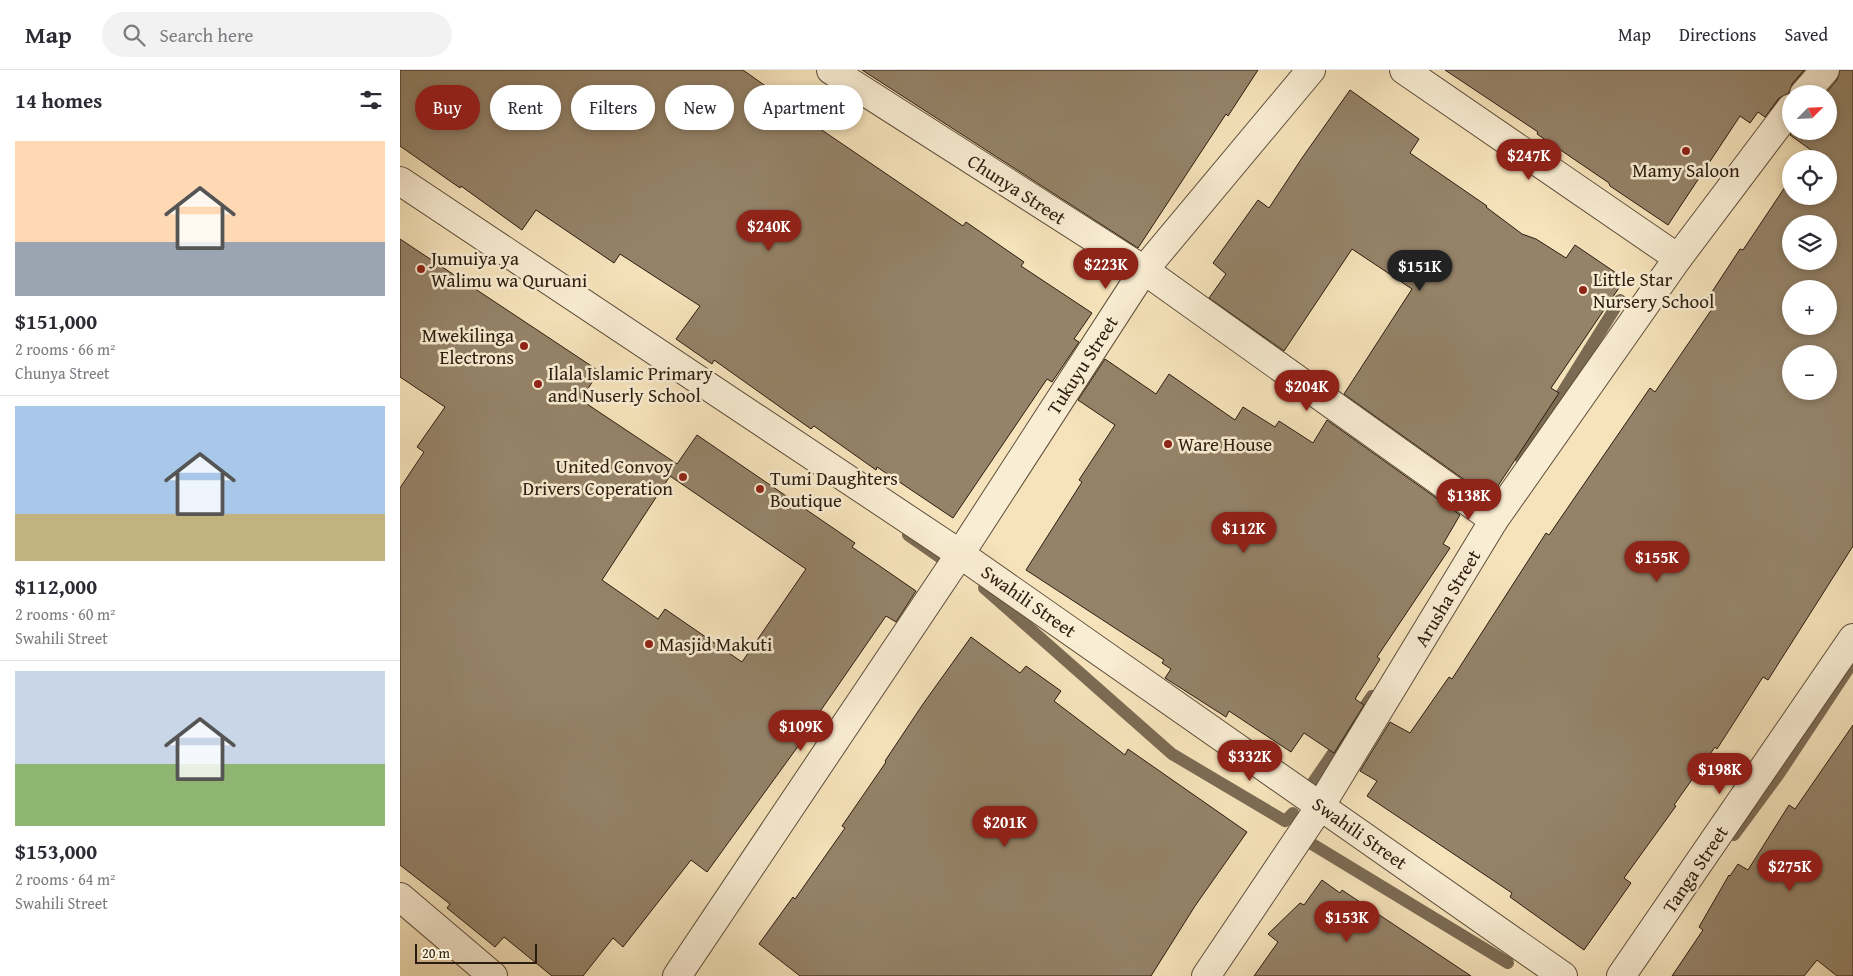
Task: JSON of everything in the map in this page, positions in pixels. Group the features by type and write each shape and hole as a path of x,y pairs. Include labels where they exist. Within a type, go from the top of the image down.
{"street":[{"name":"Chunya Street","path":"831,70 1144,270 1494,520"},
{"name":"Tukuyu Street","path":"677,976 960,554 1144,270 1311,70"},
{"path":"1404,70 1678,258"},
{"path":"1812,85 1825,70"},
{"name":"Arusha Street","path":"1206,976 1321,805 1494,520 1678,258 1782,120"},
{"name":"Swahili Street","path":"400,181 960,554 1564,976"},
{"name":"Tanga Street","path":"1622,976 1853,638"},
{"path":"400,897 493,976"}],"building":[{"path":"400,70 743,70 764,85 744,85 744,130 822,130 963,226 966,222 1024,262 1021,266 1092,313 1074,339 1079,342 1052,382 1047,379 953,518 877,467 876,470 814,426 811,429 714,360 712,364 676,339 700,306 620,254 614,263 536,210 522,230 461,186 460,188 400,146"},
{"path":"862,70 1258,70 1228,116 1226,114 1138,248"},
{"path":"1445,70 1804,70 1792,85 1782,85 1782,96 1765,117 1758,112 1750,123 1740,116 1668,225 1537,134 1538,132"},
{"path":"1840,70 1853,70 1853,546 1768,680 1763,677 1717,749 1715,747 1674,805 1676,806 1624,878 1631,883 1584,950 1510,897 1512,893 1367,796 1377,781 1360,771 1390,722 1410,733 1449,677 1452,679 1546,533 1549,535 1650,388 1655,392 1712,309 1704,304 1740,249 1743,250 1782,192 1782,205 1837,205 1837,150 1811,150 1797,140 1838,140 1838,85 1833,85 1837,80"},
{"path":"1350,90 1419,139 1410,153 1487,206 1522,234 1536,239 1566,258 1575,245 1625,279 1551,388 1559,393 1490,498 1344,394 1412,289 1352,249 1284,351 1209,298 1226,274 1213,263 1258,200 1269,208"},
{"name":"Ilala Islamic Primary and Nuserly School","path":"400,239 599,371 581,400 677,464 697,435 855,543 852,547 916,591 896,622 886,616 810,726 812,727 707,872 691,860 623,947 613,938 583,976 552,976 504,937 495,947 447,908 450,904 400,865 400,488 424,452 417,447 445,407 400,377","holes":["670,476 806,569 742,662 665,609 658,619 602,580"]},
{"path":"1105,359 1156,394 1169,374 1235,420 1243,407 1275,427 1279,421 1313,443 1327,420 1460,515 1443,544 1450,548 1377,657 1380,659 1355,699 1364,705 1334,753 1304,733 1291,752 1229,711 1226,717 1165,678 1171,669 1162,663 1164,660 1026,570 1082,482 1079,480 1115,425 1078,400"},
{"path":"971,637 1020,673 1026,666 1061,691 1054,701 1125,755 1128,749 1247,832 1195,906 1151,976 800,976 759,944 793,897 795,899 845,828 842,826 923,704"},
{"path":"1853,725 1853,976 1837,976 1817,960 1804,976 1672,976 1703,930 1699,927 1729,875 1738,864 1748,870 1789,805 1795,809"},
{"path":"1322,880 1340,893 1342,890 1471,976 1254,976 1278,942 1268,934 1300,903 1304,905"}],"waterway":[{"path":"1775,109 1805,70"},
{"path":"1521,459 1620,300"},
{"path":"908,535 951,565"},
{"path":"984,588 1172,754 1285,821 1293,813"},
{"path":"1734,835 1779,774 1849,668"},
{"path":"1303,797 1372,696"},
{"path":"1312,844 1508,963"}],"place":[{"name":"Mamy Saloon","path":"1686,151"},
{"name":"Jumuiya ya Walimu wa Quruani","path":"421,269"},
{"name":"Little Star Nursery School","path":"1583,290"},
{"name":"Mwekilinga Electrons","path":"524,346"},
{"name":"Ilala Islamic Primary and Nuserly School","path":"538,384"},
{"name":"Ware House","path":"1168,444"},
{"name":"United Convoy Drivers Coperation","path":"683,477"},
{"name":"Tumi Daughters Boutique","path":"760,489"},
{"name":"Masjid Makuti","path":"649,644"}]}
